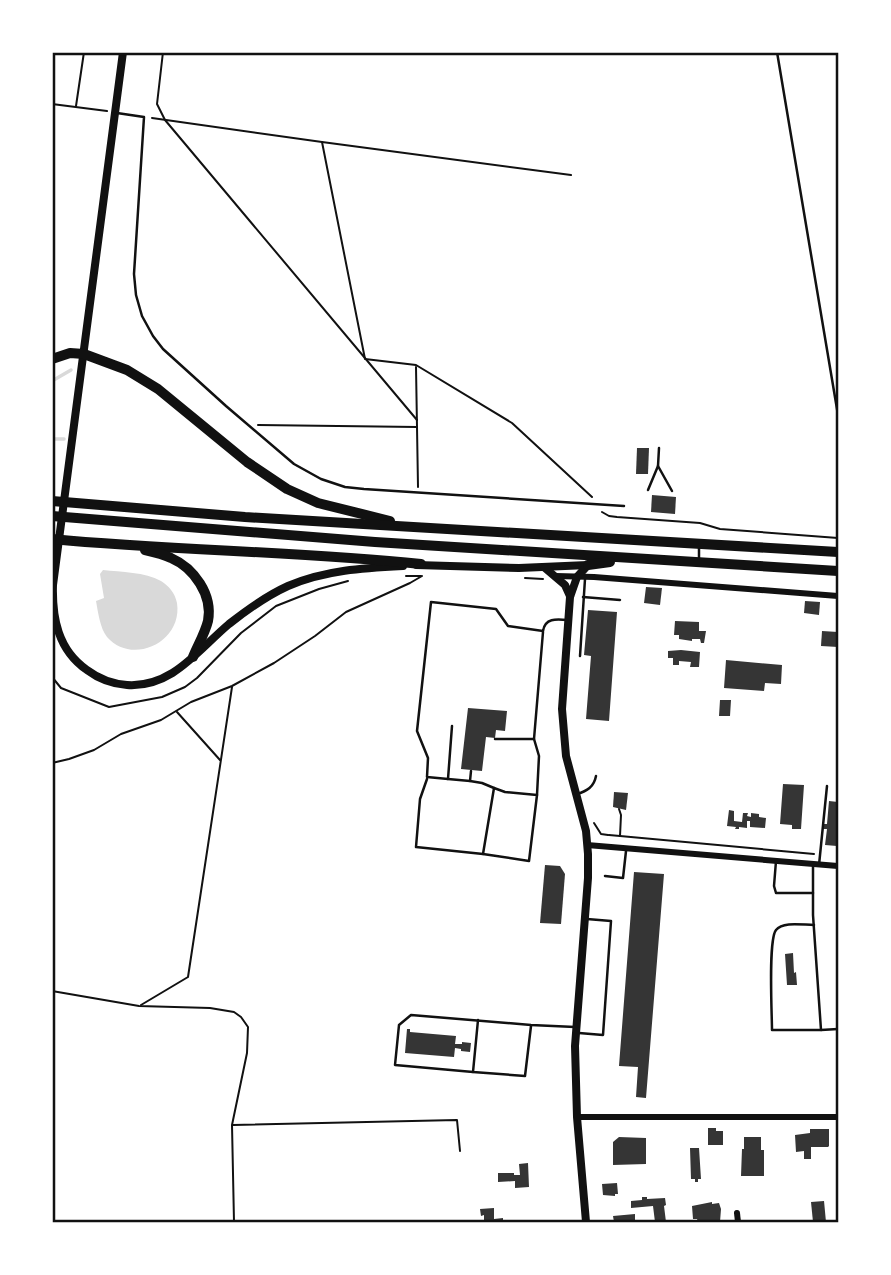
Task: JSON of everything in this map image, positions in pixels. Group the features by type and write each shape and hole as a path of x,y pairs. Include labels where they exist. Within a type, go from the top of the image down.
{"main road":[{"path":"52,359 70,353 84,354 127,370 158,389 247,462 287,489 318,503 418,527"},
{"path":"52,501 245,517 838,552"},
{"path":"52,516 336,539 838,571"},
{"path":"52,539 355,558 424,568"},
{"path":"131,546 177,561 199,582 206,597 209,614 193,657"},
{"path":"588,565 632,559"}],"street":[{"path":"122,52 55,564 55,634 78,664 100,678 120,684 156,681 178,670 264,598 315,576 342,571 588,565"},
{"path":"586,1223 577,1117 575,1030 588,870 587,845 582,814 566,756 562,698 570,597 588,565"},
{"path":"545,568 552,578 565,585 570,597"},
{"path":"552,578 581,577 838,596"},
{"path":"587,845 838,866"},
{"path":"577,1117 838,1117"},
{"path":"737,1213 738,1223"}],"lane":[{"path":"777,52 838,415"},
{"path":"115,112 144,117 134,274 139,307 149,330 163,349 294,464 321,479 345,486 418,494 624,506"},
{"path":"648,489 658,466 659,449"},
{"path":"658,466 672,491"},
{"path":"696,563 699,543"},
{"path":"580,656 583,597 581,577"},
{"path":"583,597 620,600"},
{"path":"543,631 508,626 496,609 431,602 417,731 429,758 427,777 420,799 416,847 529,861 537,795 539,756 534,739 543,631 544,626 551,620 568,620"},
{"path":"448,779 452,726"},
{"path":"495,739 534,739"},
{"path":"470,781 471,771"},
{"path":"577,794 590,789 596,776"},
{"path":"427,777 470,781 505,792 537,795"},
{"path":"821,1030 813,893 827,786"},
{"path":"483,854 494,788"},
{"path":"605,876 623,878 626,847"},
{"path":"776,861 776,893 813,893"},
{"path":"531,1025 526,1076 395,1065 399,1025 411,1015 531,1025 603,1035 611,922 584,919"},
{"path":"814,925 783,926 776,929 773,935 772,1030 838,1029"},
{"path":"473,1072 478,1020"}],"path":[{"path":"76,107 84,52"},
{"path":"163,52 157,104 165,120 417,420"},
{"path":"52,104 103,111"},
{"path":"144,117 571,175"},
{"path":"322,142 365,359"},
{"path":"365,359 416,365 512,422 600,505 601,512 609,516 700,523 720,529 838,538"},
{"path":"416,365 418,494"},
{"path":"247,425 417,427"},
{"path":"52,763 94,750 121,734 161,720 191,702 232,686 274,663 346,612 422,576 424,568"},
{"path":"398,576 422,576"},
{"path":"520,578 552,578"},
{"path":"52,677 61,688 108,707 162,697 185,687 197,678 240,633 276,606 319,589 352,580"},
{"path":"139,1006 188,977 232,686"},
{"path":"177,711 221,761"},
{"path":"619,809 620,835"},
{"path":"591,816 601,834 814,854"},
{"path":"52,990 139,1006 210,1007 234,1012 241,1017 248,1027 247,1053 232,1125 234,1223"},
{"path":"232,1125 457,1120 460,1151"}],"shaded area":[{"path":"103,570 148,576 161,581 169,588 176,599 177,617 164,639 154,646 129,649 117,645 107,637 101,625 96,601 104,598 100,574"}],"building":[{"path":"637,448 649,448 648,474 636,474"},
{"path":"652,495 676,497 675,514 651,512"},
{"path":"646,587 662,588 660,605 644,603"},
{"path":"805,601 820,602 819,615 804,613"},
{"path":"588,610 617,612 609,721 586,719 591,656 584,655"},
{"path":"675,621 699,622 699,631 706,631 704,643 701,643 700,639 679,639 679,635 674,635"},
{"path":"822,631 838,632 838,647 821,646"},
{"path":"668,651 700,652 699,667 690,667 691,662 679,661 679,665 673,665 673,658 668,658"},
{"path":"726,660 782,665 781,684 765,683 764,691 724,688"},
{"path":"720,700 731,700 730,716 719,716"},
{"path":"468,708 507,711 505,731 496,730 495,738 486,737 482,771 461,769"},
{"path":"783,784 804,785 801,829 780,824"},
{"path":"614,792 628,793 626,810 613,807"},
{"path":"829,801 838,802 837,846 825,845 827,829 824,829 824,824 827,824"},
{"path":"729,810 734,811 734,821 742,822 743,813 748,813 747,816 751,817 751,813 759,814 759,817 766,818 765,828 750,827 750,821 747,821 747,828 735,829 736,827 727,826"},
{"path":"545,865 560,866 565,874 561,924 540,923"},
{"path":"634,872 664,874 646,1098 636,1097 638,1067 619,1066"},
{"path":"793,953 797,985 787,985 785,954"},
{"path":"407,1029 410,1029 410,1032 456,1036 455,1044 471,1043 470,1052 455,1048 454,1057 405,1053"},
{"path":"708,1128 723,1131 723,1145 708,1145"},
{"path":"810,1129 829,1129 829,1146 811,1147 811,1159 804,1159 804,1151 796,1152 795,1135 810,1133"},
{"path":"619,1137 646,1138 646,1164 613,1165 613,1142"},
{"path":"744,1137 761,1137 764,1176 741,1176"},
{"path":"690,1148 699,1148 701,1179 698,1179 698,1182 691,1179"},
{"path":"528,1163 529,1187 515,1188 515,1181 498,1182 498,1173 520,1175 519,1164"},
{"path":"617,1183 618,1194 603,1195 602,1184"},
{"path":"642,1197 665,1198 666,1222 655,1222 653,1206 631,1208 631,1201 642,1200"},
{"path":"824,1201 826,1222 813,1222 811,1202"},
{"path":"719,1203 720,1222 698,1222 693,1219 692,1206"},
{"path":"494,1208 494,1219 503,1218 503,1222 484,1222 480,1209"},
{"path":"635,1214 635,1222 614,1222 613,1216"}],"waterway":[{"path":"52,381 71,370"},
{"path":"52,439 64,439"}]}
